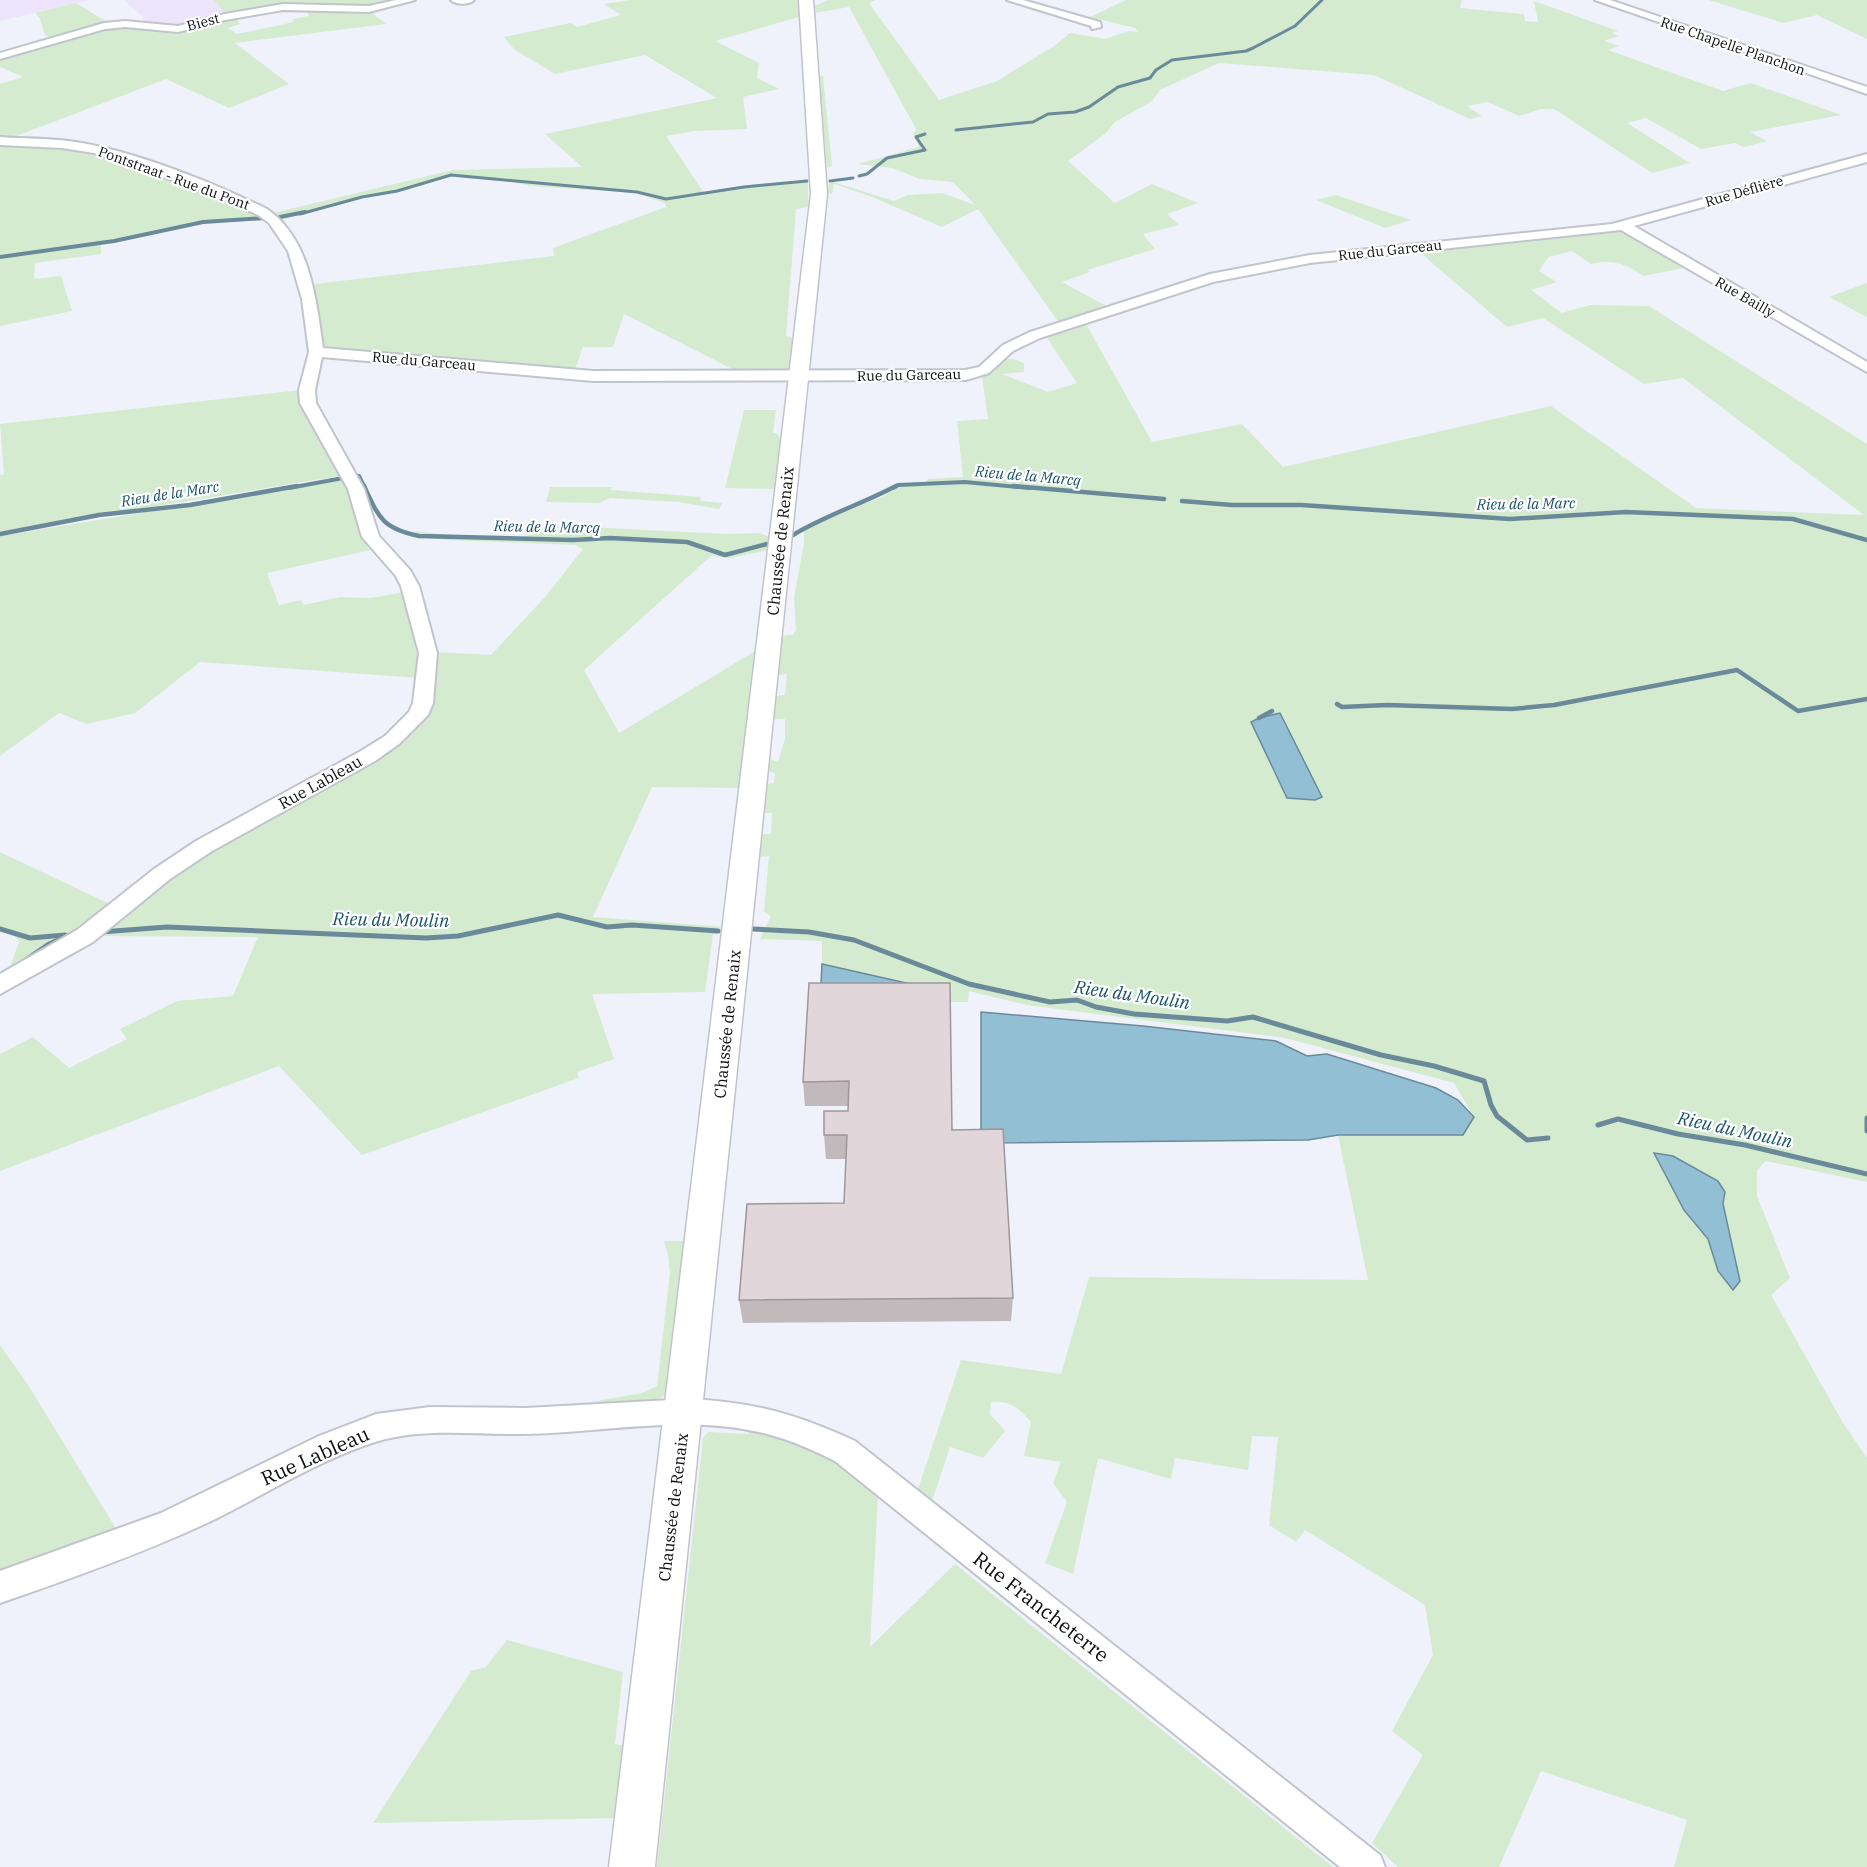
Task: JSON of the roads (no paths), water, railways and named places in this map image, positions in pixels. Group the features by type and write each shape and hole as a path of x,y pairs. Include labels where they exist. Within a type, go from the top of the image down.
{"main road":[{"name":"Chaussée de Renaix","path":"632,1867 819,181 806,0"}],"street":[{"name":"Biest","path":"0,56 104,26 125,24 178,29 225,16 293,6 371,8 410,0"},
{"path":"456,0 469,0"},
{"path":"1012,0 1082,19 1096,24 1096,27"},
{"name":"Rue Chapelle Planchon","path":"1600,0 1867,91"},
{"path":"212,4 225,16"},
{"name":"Pontstraat - Rue du Pont","path":"0,141 90,148 224,194 252,205 273,218 298,260 308,285 316,352"},
{"name":"Rue Déflière","path":"1622,225 1867,158"},
{"name":"Rue Bailly","path":"1622,225 1867,368"},
{"name":"Rue du Garceau","path":"316,352 555,374 966,375 984,370 1008,348 1035,335 1210,278 1310,259 1622,225"},
{"name":"Rue Lableau","path":"0,985 85,936 162,874 204,846 368,756 392,740 418,715 423,703 428,653 415,597 404,574 371,537 359,496 308,403 307,390 316,352"},
{"name":"Rue Lableau","path":"0,1587 124,1544 196,1513 324,1449 380,1427 405,1422 528,1421 684,1410"},
{"name":"Rue Francheterre","path":"684,1410 773,1420 816,1435 845,1451 1368,1867"}],"water":[{"path":"1280,713 1322,797 1315,800 1287,798 1251,722"},
{"path":"822,964 915,985 820,1003"},
{"path":"981,1012 1143,1026 1276,1041 1307,1056 1327,1054 1436,1088 1458,1100 1474,1117 1463,1135 1338,1135 1308,1140 981,1143"},
{"path":"1654,1153 1673,1156 1718,1181 1725,1192 1723,1204 1740,1281 1733,1290 1718,1271 1708,1239 1684,1210"}],"waterway":[{"path":"956,130 1033,122 1048,114 1075,112 1089,107 1118,87 1150,78 1156,70 1172,60 1246,51 1253,48 1295,26 1322,0"},
{"path":"859,176 867,174 887,158 925,150 916,137 925,134"},
{"path":"300,214 362,197 397,191 451,175 637,192 666,199 744,187 807,181"},
{"path":"830,181 853,178"},
{"path":"280,217 305,212"},
{"path":"0,257 114,241 203,222 265,218"},
{"name":"Rieu de la Marcq","path":"354,475 359,476 383,520 397,529 419,536 573,540 610,538 687,542 725,555 767,544"},
{"name":"Rieu de la Marc","path":"289,488 343,478"},
{"name":"Rieu de la Marcq","path":"893,488 898,485 965,482 1030,488"},
{"name":"Rieu de la Marc","path":"0,534 99,515 190,505 297,486"},
{"name":"Rieu de la Marcq","path":"793,535 818,521 896,486"},
{"name":"Rieu de la Marcq","path":"1013,486 1164,499"},
{"name":"Rieu de la Marc","path":"1182,501 1232,505 1301,505 1510,519 1626,512 1793,519 1867,540"},
{"path":"1337,704 1342,707 1387,705 1512,709 1554,705 1737,670 1798,711 1867,699"},
{"path":"1259,718 1272,711"},
{"name":"Rieu du Moulin","path":"101,932 167,927 426,938 458,936 558,915 607,927 632,925 718,931"},
{"path":"0,929 30,938 65,935"},
{"name":"Rieu du Moulin","path":"753,929 809,932 854,940 969,984 1050,1002 1077,1000 1096,1007 1134,1014 1227,1021 1253,1017 1381,1055 1434,1066 1484,1081 1497,1116 1527,1140 1548,1138"},
{"name":"Rieu du Moulin","path":"27,959 49,944 68,936"},
{"name":"Rieu du Moulin","path":"1867,1118 1867,1131"},
{"name":"Rieu du Moulin","path":"1598,1125 1618,1119 1678,1134 1745,1145 1867,1174"}]}
